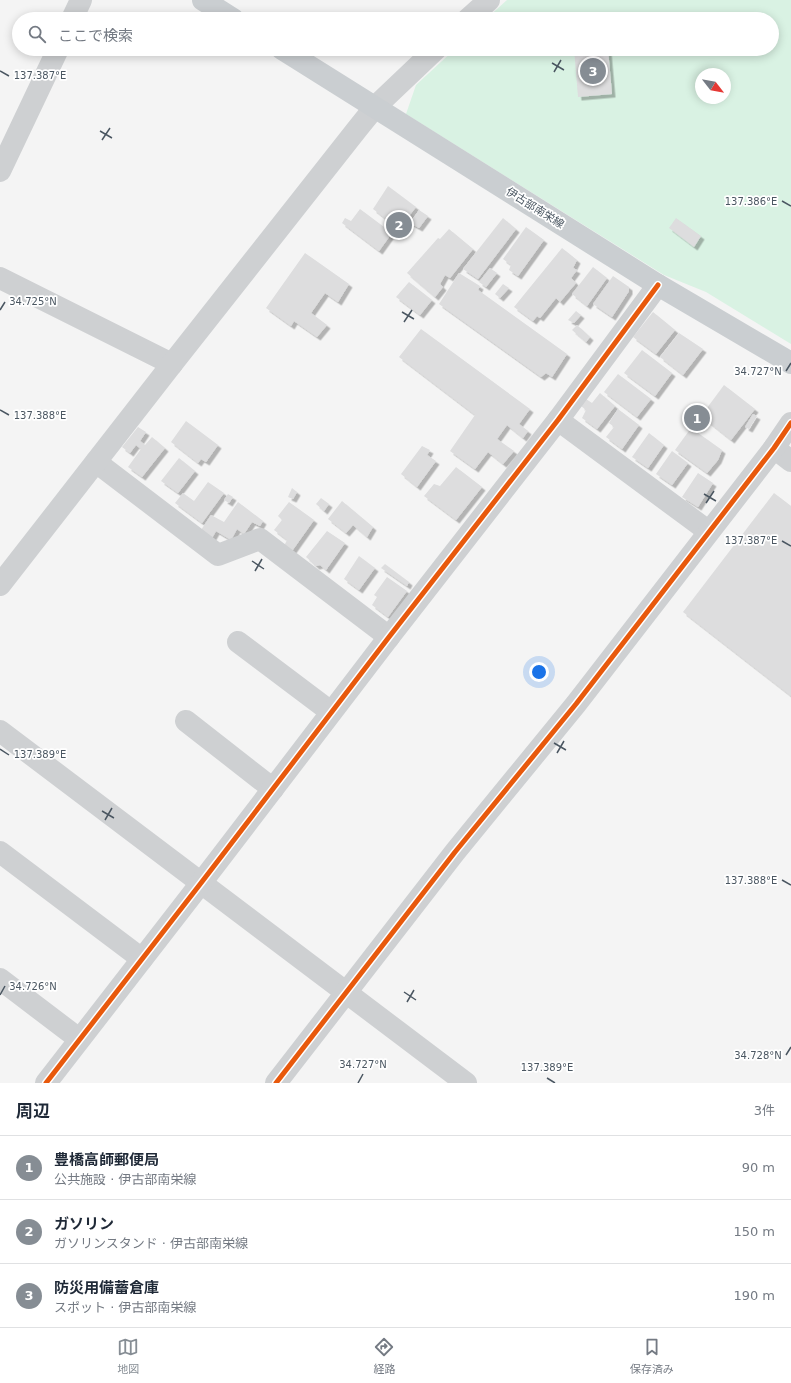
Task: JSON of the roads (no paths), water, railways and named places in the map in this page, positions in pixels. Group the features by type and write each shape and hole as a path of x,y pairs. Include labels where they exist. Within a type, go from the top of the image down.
{"main road":[{"path":"203,0 222,12"},
{"name":"伊古部南栄線","path":"293,56 658,285 791,363"}],"street":[{"path":"75,12 81,0"},
{"path":"475,12 488,0"},
{"path":"0,171 55,56"},
{"path":"0,585 375,107 429,56"},
{"path":"0,278 172,364"},
{"path":"46,1083 558,420 658,285"},
{"path":"558,420 708,531"},
{"path":"276,1083 455,852 576,704 708,531 774,448 791,423"},
{"path":"774,448 791,461"},
{"path":"96,462 218,555 260,539 389,637"},
{"path":"238,642 332,712"},
{"path":"186,721 273,789"},
{"path":"0,731 466,1083"},
{"path":"0,852 142,959"},
{"path":"0,979 79,1039"}],"place":[{"name":"防災用備蓄倉庫","path":"593,71"},
{"name":"ガソリン","path":"399,225"},
{"name":"豊橋高師郵便局","path":"697,418"}]}
